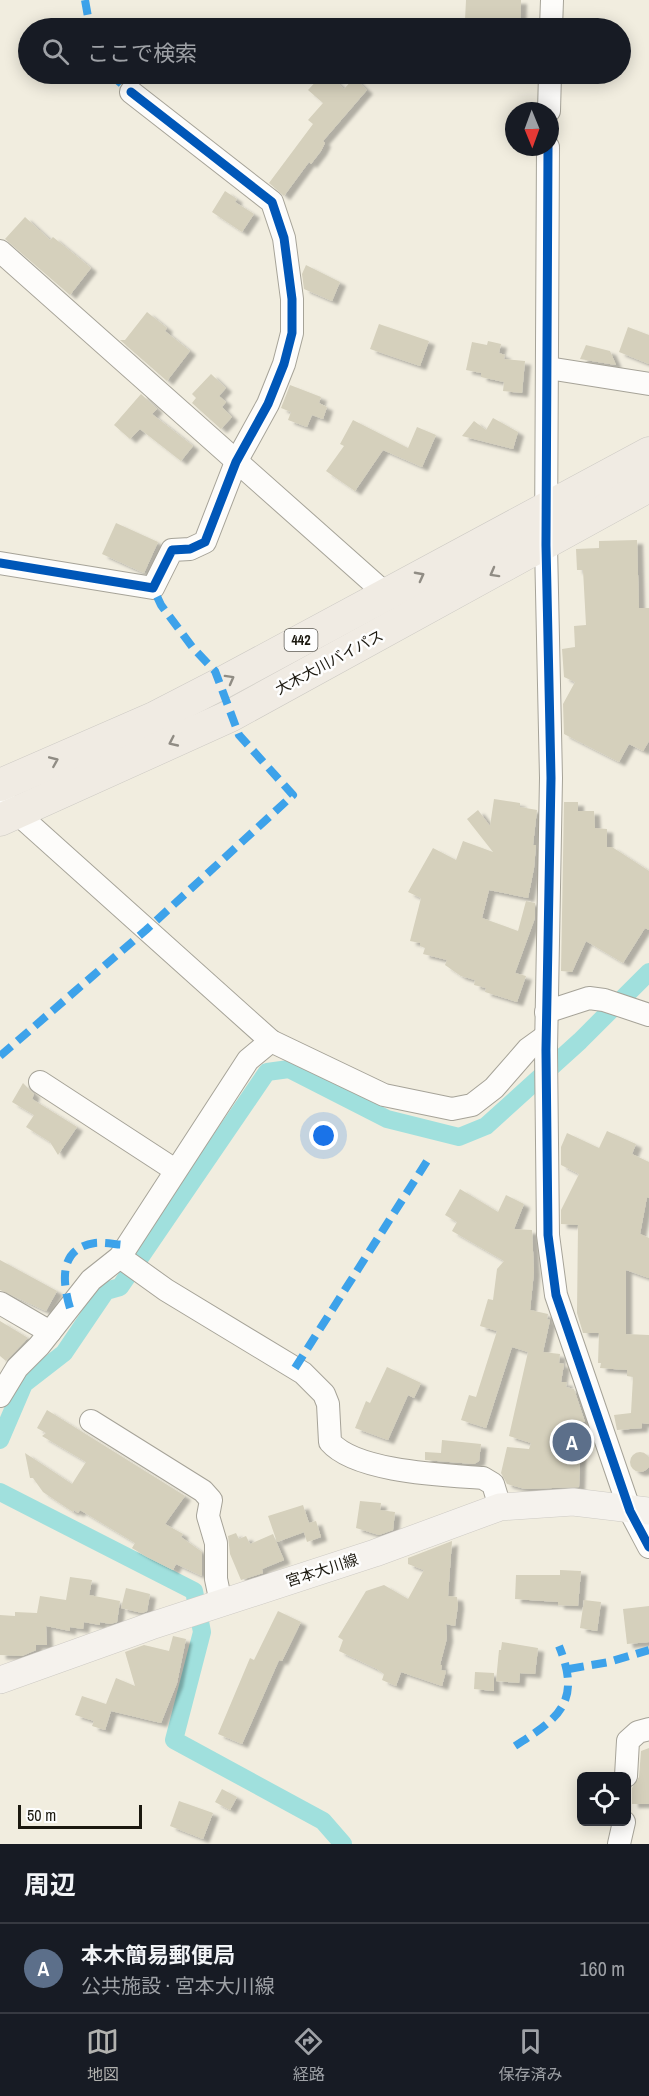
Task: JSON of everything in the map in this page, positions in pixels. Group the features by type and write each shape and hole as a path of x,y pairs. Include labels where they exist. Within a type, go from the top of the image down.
{"highway":[{"name":"442","path":"0,785 154,718 594,480 649,453"},
{"name":"大木大川バイパス","path":"6,810 230,716 649,486"}],"main road":[{"name":"宮本大川線","path":"0,1680 221,1603 375,1553 500,1507 573,1502 603,1504 640,1511"}],"street":[{"path":"551,18 552,0"},
{"path":"0,562 153,588 172,550 190,549 205,542 236,462 268,404 284,364 292,333 292,299 278,214 272,202 131,92"},
{"path":"548,156 546,544 551,778 546,1012 548,1235 554,1286 640,1511 649,1547"},
{"path":"0,251 386,594"},
{"path":"548,368 649,384"},
{"path":"6,810 271,1041 384,1095 452,1109 472,1105 494,1088 528,1049 546,1043"},
{"path":"546,1012 589,998 604,1000 643,1013"},
{"path":"0,1396 17,1368 50,1332 91,1280 131,1265 175,1170 248,1060 271,1041"},
{"path":"40,1082 175,1170"},
{"path":"131,1265 303,1373 324,1394 328,1404 330,1442 346,1456 386,1466 483,1478 493,1484 500,1507"},
{"path":"0,1303 50,1332"},
{"path":"91,1421 203,1491 211,1500 208,1516 216,1543 216,1579 221,1603"},
{"path":"626,1772 628,1741 638,1732 649,1729"},
{"path":"619,1844 623,1826"}],"building":[{"path":"466,0 521,0 520,18 465,18"},
{"path":"314,84 339,84 344,89 349,84 360,84 367,90 323,141 325,143 321,151 311,164 309,162 284,196 269,183 313,124 308,120 323,103 308,90"},
{"path":"225,191 237,199 235,202 254,214 242,232 212,212"},
{"path":"25,217 50,240 53,237 91,268 70,295 5,239"},
{"path":"306,265 340,282 332,301 304,289 302,274"},
{"path":"147,312 167,328 165,331 190,351 167,381 120,340 125,340"},
{"path":"379,324 429,341 420,366 370,349"},
{"path":"628,327 649,335 649,364 619,352"},
{"path":"488,341 501,344 499,353 505,355 504,359 525,361 522,393 503,391 504,382 481,377 481,373 466,370 472,342 487,345"},
{"path":"586,345 610,351 616,365 580,359"},
{"path":"211,374 226,388 219,396 226,402 222,407 232,417 221,429 192,403 196,398 192,394"},
{"path":"290,385 321,397 319,403 327,407 323,419 312,415 307,427 288,420 291,412 281,408"},
{"path":"141,394 157,409 152,414 193,446 181,461 140,429 130,439 114,425"},
{"path":"493,418 518,432 513,449 462,436 474,421 486,430"},
{"path":"353,420 408,448 417,427 436,435 422,467 383,450 355,491 326,471 344,446 340,444"},
{"path":"116,523 158,542 144,573 102,554"},
{"path":"637,540 639,608 649,608 649,741 643,751 629,744 619,762 564,734 563,704 575,682 564,677 562,649 575,647 574,626 586,625 583,570 577,570 576,549 599,548 599,541"},
{"path":"494,799 520,803 520,807 537,810 533,845 536,845 534,868 528,898 489,890 482,918 518,931 526,901 535,903 535,918 515,973 526,976 517,1002 485,992 486,988 474,985 475,980 461,976 445,965 447,960 423,954 425,948 420,946 420,943 410,941 421,898 408,892 433,848 456,860 463,841 493,852 467,819 478,810 490,826"},
{"path":"564,802 578,802 578,811 594,811 595,828 607,829 607,847 612,847 649,871 649,930 645,928 623,963 586,941 572,972 561,971"},
{"path":"23,1083 34,1094 32,1099 77,1127 58,1155 50,1142 26,1127 34,1115 12,1102"},
{"path":"607,1131 636,1144 632,1154 649,1162 649,1198 647,1197 640,1234 649,1238 649,1278 626,1270 626,1334 649,1335 649,1424 642,1423 642,1428 617,1430 614,1415 631,1413 633,1377 627,1376 627,1370 600,1368 601,1363 598,1363 599,1333 583,1333 577,1313 578,1225 561,1224 561,1210 579,1174 561,1165 561,1147 567,1133 599,1148"},
{"path":"460,1189 498,1212 506,1195 524,1204 514,1229 532,1230 534,1272 530,1310 548,1314 547,1319 550,1320 543,1352 560,1354 559,1363 564,1364 561,1382 567,1382 566,1387 574,1389 585,1422 581,1422 581,1433 559,1435 581,1440 579,1487 525,1489 507,1484 501,1473 507,1447 529,1449 531,1443 509,1436 528,1352 512,1347 486,1428 461,1420 469,1395 476,1397 497,1331 480,1326 488,1299 493,1300 497,1269 504,1261 452,1231 457,1222 445,1215"},
{"path":"0,1260 57,1291 46,1311 0,1290"},
{"path":"0,1321 28,1338 6,1361 0,1356"},
{"path":"387,1367 421,1383 414,1398 408,1395 388,1440 355,1428 366,1401 370,1403"},
{"path":"47,1410 185,1496 165,1524 183,1534 181,1537 202,1552 202,1576 176,1564 173,1570 147,1557 132,1548 135,1543 80,1510 78,1513 74,1510 73,1512 43,1492 33,1478 30,1478 25,1453 72,1484 86,1462 42,1436 46,1433 37,1428"},
{"path":"442,1440 481,1444 479,1461 474,1464 425,1460 425,1452 441,1453"},
{"path":"640,1452 647,1455 650,1462 647,1469 640,1472 633,1469 630,1462 633,1455"},
{"path":"360,1501 381,1503 380,1510 395,1512 393,1530 379,1535 356,1528"},
{"path":"303,1505 309,1523 316,1521 321,1537 307,1542 304,1532 277,1542 268,1516"},
{"path":"236,1533 239,1539 246,1536 250,1544 273,1534 284,1560 262,1569 263,1573 241,1580 230,1554 228,1536"},
{"path":"452,1541 448,1596 457,1597 458,1605 455,1626 446,1624 447,1638 440,1665 442,1665 441,1670 446,1671 442,1686 401,1672 396,1686 382,1680 384,1674 377,1669 339,1651 343,1640 338,1637 366,1591 384,1585 408,1599 424,1570 408,1564 408,1558"},
{"path":"560,1570 581,1571 578,1606 515,1599 516,1575 560,1575"},
{"path":"70,1577 92,1580 89,1595 120,1601 117,1622 110,1624 100,1622 100,1625 84,1622 83,1629 70,1627 70,1631 46,1626 47,1645 36,1645 36,1650 22,1656 0,1655 0,1615 15,1616 15,1612 37,1613 40,1596 66,1600"},
{"path":"126,1588 150,1594 147,1611 142,1613 121,1608"},
{"path":"584,1600 601,1602 597,1631 580,1628"},
{"path":"649,1606 649,1642 627,1644 623,1609"},
{"path":"278,1611 301,1622 282,1661 279,1660 242,1744 218,1734 250,1658 254,1660"},
{"path":"173,1636 186,1639 177,1683 161,1723 111,1711 105,1730 92,1726 94,1721 75,1715 82,1696 106,1704 116,1678 135,1686 125,1652 144,1645 169,1651"},
{"path":"502,1642 538,1648 535,1674 520,1673 519,1683 496,1681"},
{"path":"475,1672 494,1673 494,1691 474,1689"},
{"path":"649,1748 649,1804 632,1804 632,1788 639,1777 641,1751"},
{"path":"222,1789 237,1797 230,1810 215,1802"},
{"path":"179,1801 213,1813 203,1839 170,1826"}],"waterway":[{"path":"0,1440 24,1384 64,1353 106,1291 120,1287 267,1072 289,1069 387,1119 459,1137 486,1126 580,1041 649,972"},
{"path":"0,1492 194,1591 202,1632 174,1740 323,1821 343,1844"}],"marked path":[{"path":"85,0 88,18"},
{"path":"122,84 131,92"},
{"path":"0,1056 146,930 293,795 239,735 215,671 193,648 161,605 153,588"},
{"path":"295,1368 429,1158"},
{"path":"70,1308 65,1277 69,1259 75,1251 95,1243 128,1245"},
{"path":"515,1746 554,1717 567,1695 566,1665 559,1646"},
{"path":"569,1669 609,1662 649,1650"}],"cycle path":[{"path":"0,563 153,588 172,550 190,549 205,542 236,462 268,404 284,364 292,333 292,299 284,238 272,202 131,92"},
{"path":"548,156 546,545 551,778 546,1050 548,1235 556,1295 630,1511 649,1547"}],"place":[{"name":"本木簡易郵便局","path":"572,1442"}]}
